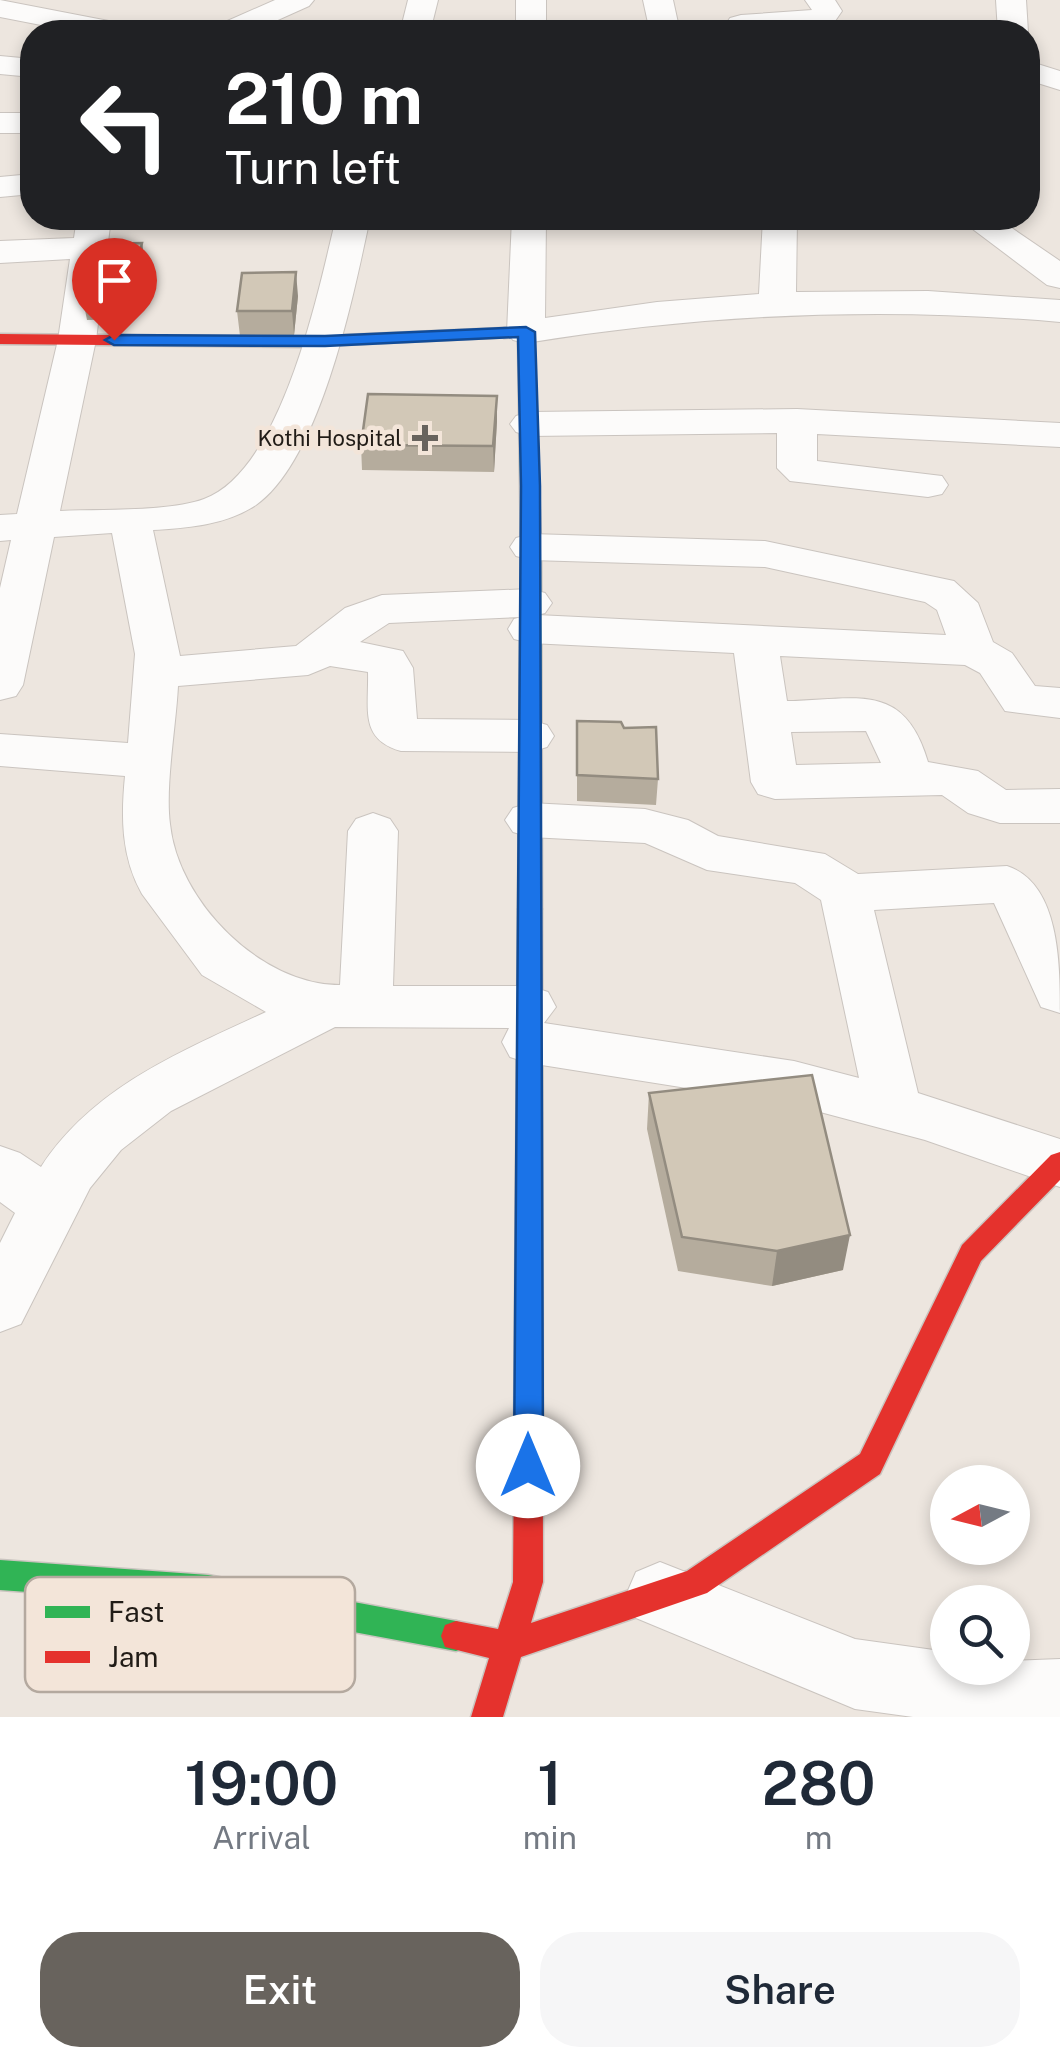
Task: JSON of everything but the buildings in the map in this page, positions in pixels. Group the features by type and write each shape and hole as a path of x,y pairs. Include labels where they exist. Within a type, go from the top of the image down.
{"street":[{"path":"254,20 299,0"},
{"path":"739,19 823,18 827,12 820,0"},
{"path":"0,8 70,11"},
{"path":"18,528 194,515 222,508 249,490 269,466 301,404 325,341 349,230"},
{"path":"487,1717 528,1582 528,230"},
{"path":"777,306 780,230"},
{"path":"992,230 1060,277"},
{"path":"0,252 91,233 77,340 18,528 0,685"},
{"path":"0,339 325,341 526,332 615,316 878,302 1060,311"},
{"path":"530,424 797,421 1060,435"},
{"path":"797,421 797,468 804,472 928,484"},
{"path":"130,520 154,630 156,673 145,824 160,881 221,962 273,994 347,1007 529,1025 794,1083 894,1110 1054,1178 972,1253 870,1464 696,1584 509,1646 355,1617"},
{"path":"530,547 766,554 938,591 956,603 974,651"},
{"path":"156,673 295,662 324,650 360,618 382,609 530,616 755,640 974,651 996,663 1021,700 1059,707"},
{"path":"755,640 774,782 942,778 967,783 986,802 1002,807 1060,806"},
{"path":"324,650 386,661 390,668 391,718 394,731 401,735 530,736"},
{"path":"765,716 884,718 891,725 909,779"},
{"path":"0,750 149,761"},
{"path":"530,820 645,826 671,832 708,852 807,867 844,890 1007,884 1060,993"},
{"path":"347,1007 372,831"},
{"path":"844,890 894,1110"},
{"path":"0,1305 49,1205 101,1134 158,1091 347,1007"},
{"path":"0,1170 49,1205"},
{"path":"0,1575 28,1577"},
{"path":"660,1595 854,1674 1016,1696 1060,1694"}],"traffic: fast":[{"path":"504,333 526,332 531,547 530,909"},
{"path":"0,1575 28,1577"},
{"path":"355,1617 456,1636"}],"traffic: jam":[{"path":"0,339 301,342 504,333"},
{"path":"487,1717 528,1582 530,909"},
{"path":"456,1636 509,1646 696,1583 870,1464 971,1253 1060,1163"}],"place":[{"name":"Kothi Hospital","path":"425,438"}],"route":[{"path":"114,340 325,341 526,332 530,424 528,1466"}]}
